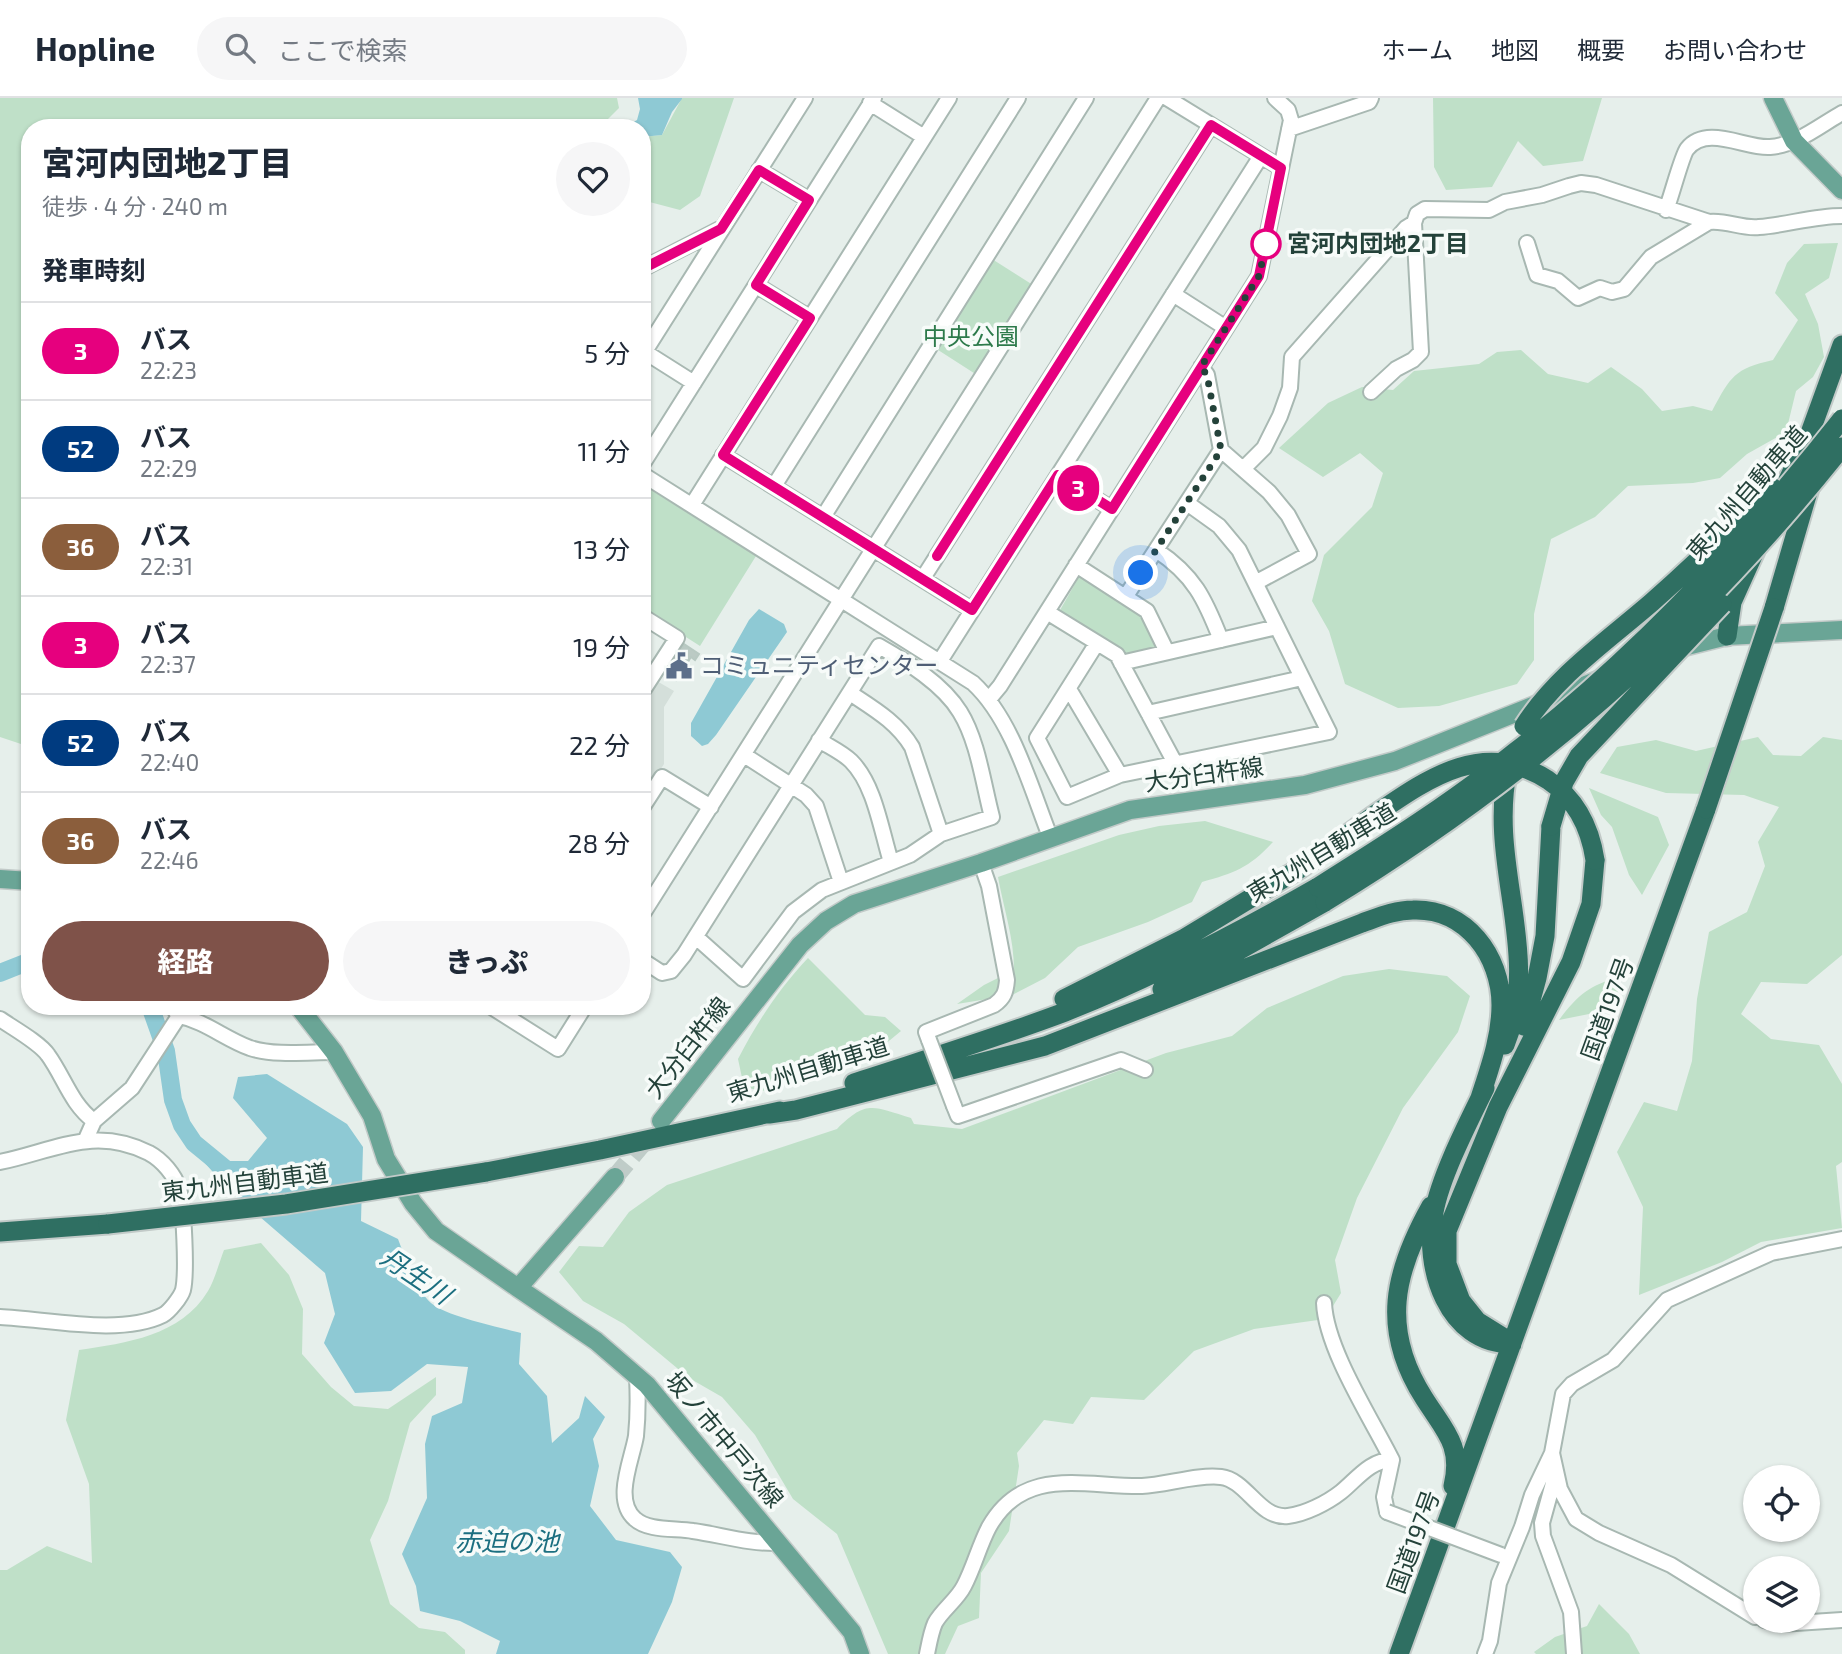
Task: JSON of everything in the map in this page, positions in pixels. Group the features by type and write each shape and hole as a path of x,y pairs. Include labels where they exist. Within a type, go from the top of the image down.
{"highway":[{"path":"1727,636 1732,602 1810,433 1842,345"},
{"name":"国道197号","path":"1399,1654 1706,809 1774,608 1842,373"},
{"path":"1512,1344 1495,1344 1478,1337 1461,1325 1448,1307 1437,1275 1432,1239 1434,1209 1441,1189 1510,1034 1518,1001 1519,952 1501,822 1510,760 1524,726 1558,684 1710,549 1790,469 1842,410"},
{"name":"東九州自動車道","path":"0,1232 108,1224 286,1204 600,1150 769,1114 971,1057 1122,1006 1222,961 1321,894 1472,785 1609,673 1720,563 1842,419"},
{"name":"東九州自動車道","path":"701,1127 918,1062 1014,1030 1114,991 1385,866 1484,797 1611,694 1725,583 1842,447"},
{"path":"1498,1107 1542,958 1551,826 1564,782 1579,756 1728,596 1822,472"},
{"path":"918,1062 1062,1000 1134,965 1226,914 1299,869 1421,783 1451,769 1491,762 1527,769 1558,788 1583,818 1595,860 1591,904 1571,962 1498,1107 1447,1231 1446,1253 1450,1275 1468,1312 1512,1344"},
{"path":"769,1114 796,1110 1045,1046 1362,923 1413,909 1440,913 1463,925 1484,946 1496,974 1501,1004 1499,1035 1480,1098"},
{"path":"1468,1312 1493,1324 1507,1321 1513,1316 1546,1228 1577,1166"},
{"path":"1433,1561 1454,1481 1454,1448 1446,1428 1424,1399 1411,1374 1401,1345 1396,1315 1402,1267 1416,1232 1441,1189"}],"main road":[{"path":"1773,98 1794,141 1842,190"},
{"name":"大分臼杵線","path":"661,1121 800,946 827,922 854,904 981,863 1129,810 1305,785 1395,761 1688,644 1727,636 1842,630"},
{"path":"0,879 21,880"},
{"path":"305,1015 334,1052 372,1116 386,1159 413,1203 436,1231 518,1288 615,1177"},
{"name":"坂ノ市中戸次線","path":"518,1288 596,1341 637,1377 852,1632 860,1654"}],"street":[{"path":"651,343 805,98"},
{"path":"692,505 949,98"},
{"path":"774,486 1018,98"},
{"path":"823,517 1086,98"},
{"path":"651,901 1158,98"},
{"path":"1167,98 1281,168"},
{"path":"990,698 1259,276 1291,120 1292,104 1275,98"},
{"path":"1289,130 1369,102 1371,98"},
{"path":"651,451 872,101 924,137"},
{"path":"1666,210 1687,149 1697,142 1722,139 1768,148 1794,141 1842,113"},
{"path":"923,578 1211,125"},
{"path":"940,661 1261,156"},
{"path":"759,170 809,200"},
{"path":"1371,392 1396,369 1413,360 1421,352 1415,223 1417,214 1425,209 1489,209 1506,202 1581,183 1596,185 1709,222 1723,221 1756,228 1796,220 1842,216"},
{"path":"1527,243 1537,275 1558,281 1578,298 1600,288 1612,292 1623,289 1651,257 1709,222"},
{"path":"1244,468 1264,448 1280,416 1290,388 1292,357 1405,228 1415,223"},
{"path":"651,264 721,229"},
{"path":"756,285 810,318"},
{"path":"1173,294 1226,328"},
{"path":"651,358 694,383"},
{"path":"1201,367 1207,375 1221,450 1269,492 1287,514 1309,554 1257,582"},
{"path":"1126,596 1221,450"},
{"path":"723,455 972,610"},
{"path":"1058,475 1112,509"},
{"path":"651,480 940,661 990,698 1006,729 1051,839"},
{"path":"1097,643 1037,738 1067,797 1120,775 1329,732 1257,582 1219,526 1187,502"},
{"path":"1156,550 1177,564 1195,584 1222,640"},
{"path":"1076,565 1126,596 1150,616 1167,652"},
{"path":"1047,612 1117,655 1175,763"},
{"path":"651,622 677,638 651,678"},
{"path":"1121,663 1277,627"},
{"path":"651,966 662,973 671,971 696,937 879,646 945,694 960,711 967,726 992,817 941,834 911,855 822,890 793,912 743,979 696,937"},
{"path":"1148,713 1302,678"},
{"path":"1069,689 1120,775"},
{"path":"850,693 885,716 905,734 912,747 941,834"},
{"path":"819,740 850,759 860,771 891,862"},
{"path":"744,755 791,785 816,806 841,882"},
{"path":"651,794 662,777 711,807"},
{"path":"981,863 989,886 1007,981 1006,991 1002,999 994,1005 926,1032 958,1116 1121,1060 1145,1070"},
{"path":"86,1139 94,1121 132,1088 175,1015"},
{"path":"179,1015 193,1019 249,1048 264,1051 334,1052"},
{"path":"504,1015 558,1049 579,1015"},
{"path":"0,1019 46,1052 70,1094 94,1121"},
{"path":"0,1163 86,1139 101,1139 151,1153 167,1167 179,1189 184,1247 183,1291 166,1314 134,1324 0,1317"},
{"path":"1485,1654 1490,1641 1505,1556 1552,1453 1563,1394 1572,1384 1613,1360 1667,1300 1771,1253 1842,1239"},
{"path":"1324,1303 1329,1334 1356,1394 1392,1460 1384,1497 1387,1512 1505,1556"},
{"path":"637,1377 635,1437 625,1491 626,1506 635,1519 648,1526 778,1544"},
{"path":"1552,1453 1555,1476 1576,1519 1599,1534 1671,1565 1743,1610"},
{"path":"927,1654 936,1622 964,1587 989,1527 1005,1506 1024,1491 1038,1485 1086,1482 1140,1486 1220,1477 1239,1486 1274,1514 1288,1516 1320,1505 1380,1460 1392,1460"},
{"path":"1555,1476 1542,1524 1543,1536 1571,1612 1574,1654"},
{"path":"1820,1621 1842,1620"}],"shaded area":[{"path":"655,680 674,691 664,707 664,764 651,784 651,686"}],"green space":[{"path":"0,98 617,98 619,108 608,119 21,119 21,744 0,737"},
{"path":"682,98 734,98 700,196 680,210 651,202 651,136 662,135"},
{"path":"1433,98 1602,98 1583,161 1543,166 1518,141 1492,187 1446,190 1434,167"},
{"path":"1838,243 1829,278 1805,294 1818,324 1824,357 1813,377 1796,391 1786,432 1747,454 1720,478 1693,483 1628,486 1595,517 1551,539 1534,614 1534,660 1517,684 1439,706 1398,708 1345,684 1329,631 1312,601 1324,555 1372,507 1383,473 1360,453 1323,477 1279,448 1328,403 1362,387 1393,390 1414,371 1479,364 1497,352 1521,350 1548,374 1588,383 1611,367 1642,389 1662,411 1693,406 1712,411 1735,376 1750,367 1773,360 1798,320 1775,293 1787,263 1804,244"},
{"name":"中央公園","path":"992,259 1033,285 977,375 935,348"},
{"path":"651,490 756,556 700,646 651,615"},
{"path":"1080,575 1140,612 1159,645 1155,650 1127,656 1059,612"},
{"path":"1758,737 1773,755 1801,756 1823,737 1842,740 1842,955 1807,984 1761,982 1741,1014 1771,1039 1819,1045 1842,1084 1842,1162 1836,1166 1842,1228 1761,1242 1722,1262 1639,1295 1643,1207 1617,1152 1644,1102 1677,1111 1692,1061 1697,999 1709,932 1747,912 1765,866 1758,842 1779,807 1744,795 1666,793 1600,773 1617,747 1656,740 1696,751"},
{"path":"1589,788 1658,817 1669,845 1642,895 1629,875 1612,827 1601,815"},
{"path":"1205,821 1273,842 1241,868 1202,882 1192,902 1148,922 1078,947 1045,978 1012,995 957,1004 984,985 1014,970 1011,935 998,877 1119,835 1159,826"},
{"path":"808,958 865,1015 885,1017 901,1031 872,1055 808,1079 762,1091 744,1087 738,1059 769,1006"},
{"path":"1389,969 1447,976 1470,996 1458,1032 1403,1108 1357,1198 1335,1260 1341,1293 1325,1319 1254,1329 1194,1351 1144,1400 1091,1397 1073,1424 1044,1420 1017,1453 1019,1466 1009,1531 981,1573 979,1618 958,1626 945,1654 888,1654 837,1534 793,1499 755,1435 722,1397 689,1378 624,1324 583,1301 559,1272 579,1246 603,1247 629,1212 667,1185 837,1129 864,1109 888,1111 911,1118 914,1124 962,1129 1166,1053 1232,1036 1267,1008 1343,976"},
{"path":"1618,978 1618,995 1589,1014 1559,1020 1584,993 1599,984"},
{"path":"261,1243 289,1275 303,1309 302,1354 331,1387 354,1406 388,1409 436,1377 436,1395 410,1423 388,1501 370,1540 390,1604 419,1628 445,1632 465,1650 465,1654 0,1654 0,1570 7,1570 47,1546 92,1563 89,1484 66,1420 79,1350 133,1340 168,1328 197,1306 208,1291 224,1250"},
{"path":"1599,1604 1629,1634 1640,1654 1534,1652 1555,1637 1587,1626"}],"water":[{"path":"638,98 682,98 672,112 662,135 651,136 651,119 637,119 640,109"},
{"path":"759,609 784,624 787,632 716,735 708,744 702,746 691,736 691,723 749,620"},
{"name":"赤迫の池","path":"267,1074 347,1124 363,1147 361,1221 398,1239 416,1282 426,1298 439,1308 461,1317 521,1333 519,1364 547,1396 552,1443 579,1418 585,1396 605,1417 593,1439 599,1466 590,1506 616,1540 670,1552 682,1567 672,1602 648,1654 496,1654 500,1641 460,1621 420,1611 416,1586 402,1554 427,1498 425,1444 432,1416 462,1403 468,1367 427,1364 391,1391 355,1393 324,1343 335,1314 325,1273 230,1191 203,1161 248,1161 267,1138 233,1098 238,1077"}],"building":[{"name":"コミュニティセンター","path":"684,644 699,654 695,660 691,657 676,680 667,674"}],"waterway":[{"name":"丹生川","path":"0,973 21,965"},
{"name":"丹生川","path":"153,1015 166,1051 173,1100 182,1125 194,1143 233,1175"}],"tunnel":[{"path":"615,1177 650,1135"}],"bus line":[{"name":"3","path":"651,264 721,229 759,170 809,200 756,285 810,318 723,455 972,610 1058,475 1112,509 1259,276 1281,168 1211,125 937,556"}],"place":[{"name":"宮河内団地2丁目","path":"1266,244"},
{"name":"コミュニティセンター","path":"679,666"}],"route":[{"path":"1141,573 1221,450 1207,375 1201,367 1259,276 1266,244"}]}
